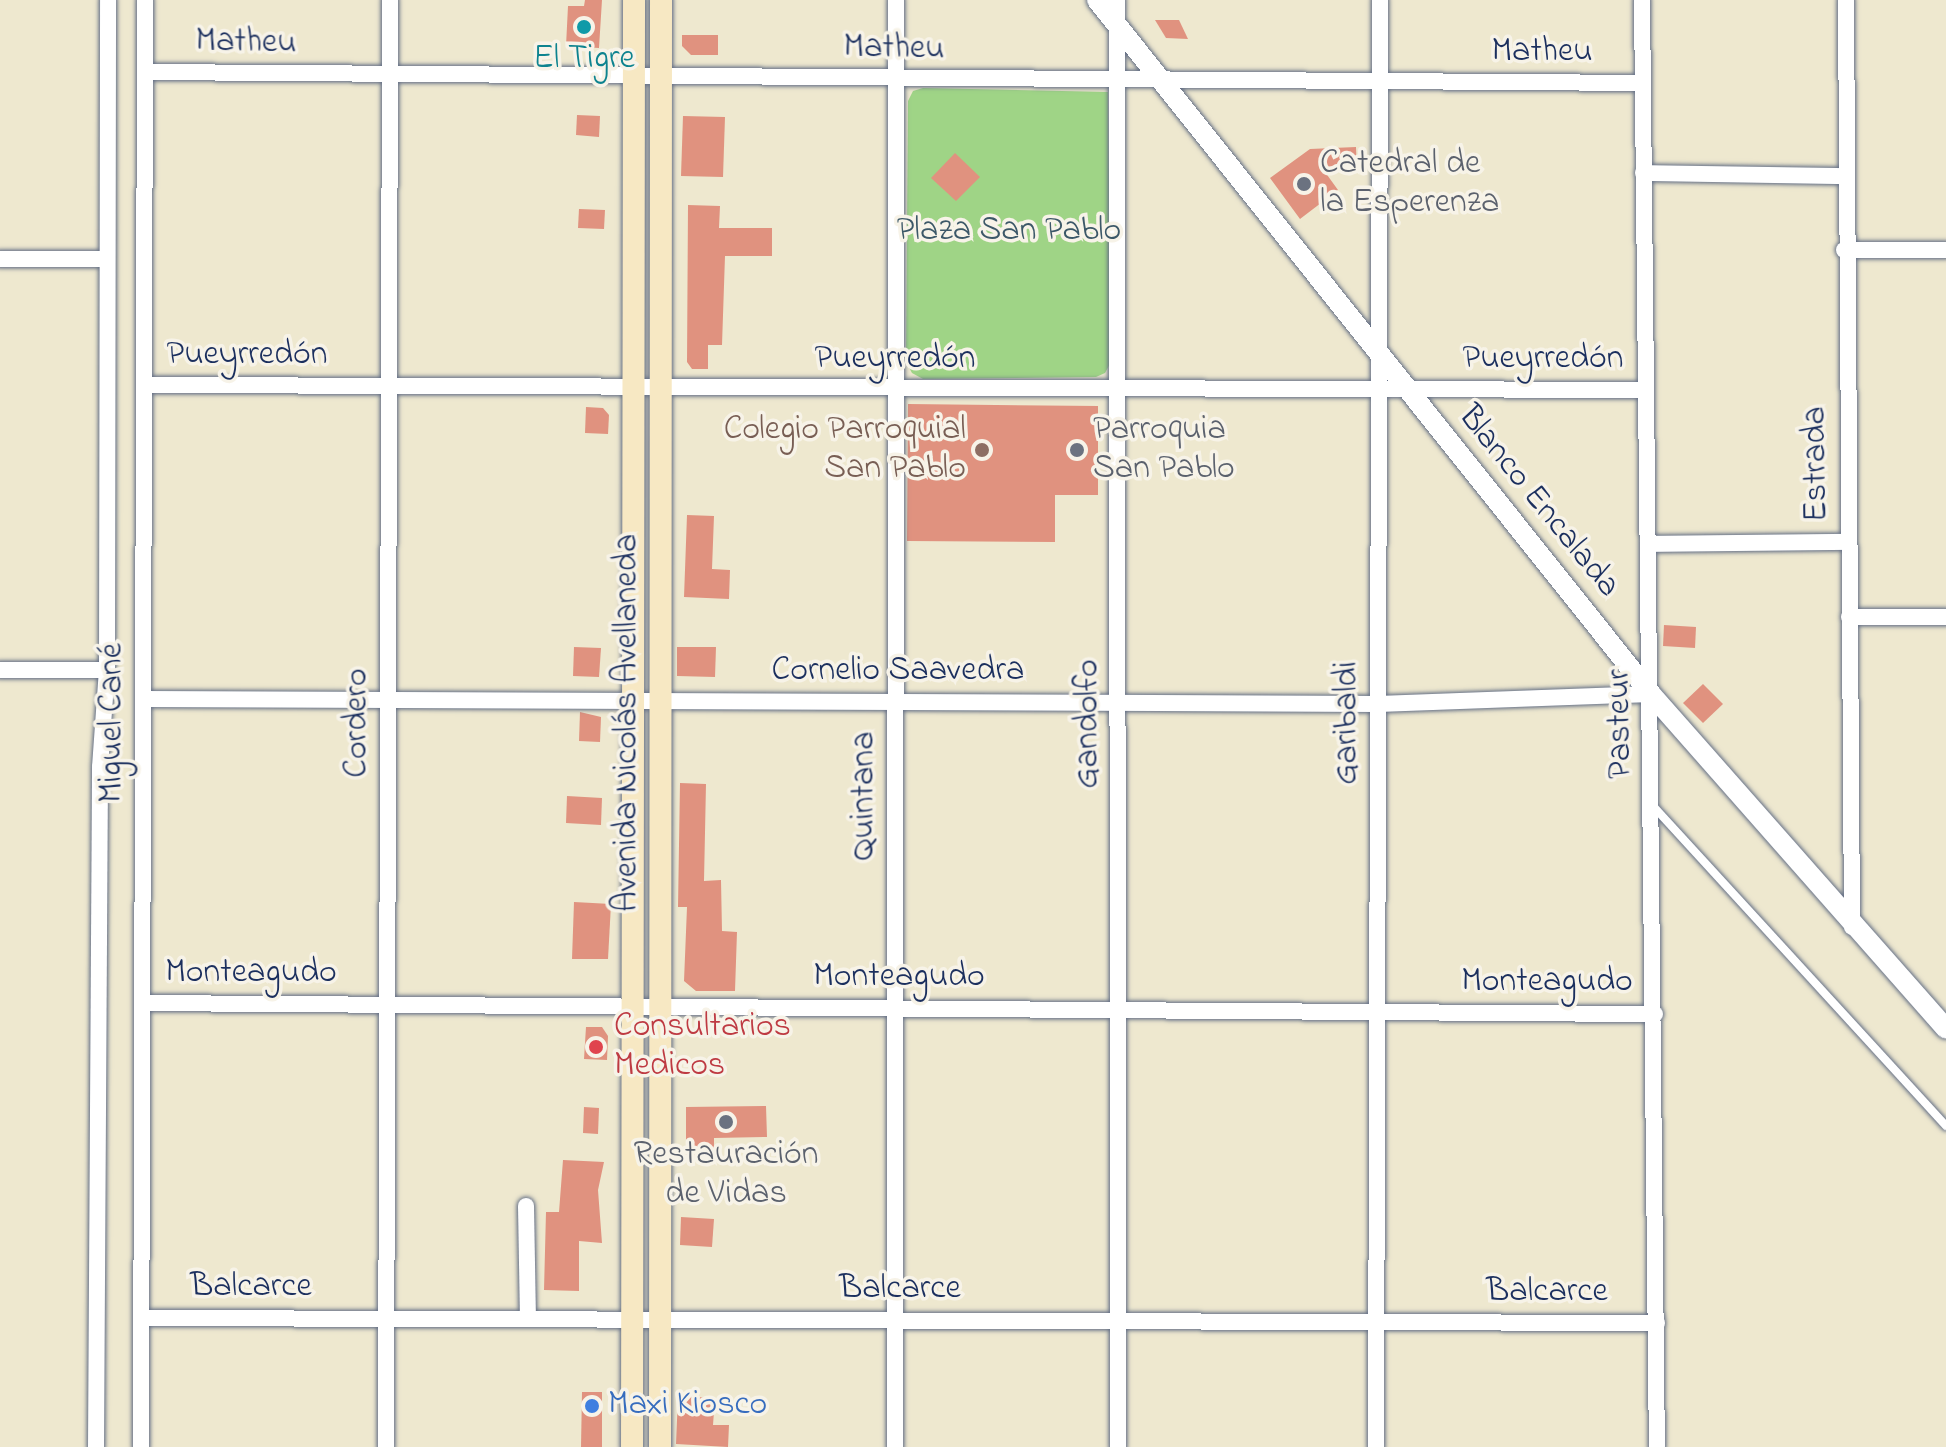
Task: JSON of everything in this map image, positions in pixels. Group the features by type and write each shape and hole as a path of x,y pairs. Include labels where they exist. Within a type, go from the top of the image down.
{"main road":[{"name":"Avenida Nicolás Avellaneda","path":"632,1447 634,0"},
{"name":"Avenida Nicolás Avellaneda","path":"660,1447 661,0"}],"street":[{"path":"96,1447 100,767 107,670 108,0"},
{"name":"Miguel Cané","path":"141,1447 145,0"},
{"name":"Cordero","path":"386,1447 390,0"},
{"name":"Quintana","path":"895,1447 896,0"},
{"name":"Blanco Encalada","path":"1097,0 1651,694 1852,927 1946,1029"},
{"name":"Gandolfo","path":"1117,0 1120,80 1118,703 1121,1010 1118,1447"},
{"name":"Garibaldi","path":"1376,1447 1380,0"},
{"name":"Pasteur","path":"1642,0 1655,1014 1657,1447"},
{"name":"Estrada","path":"1846,0 1844,250 1852,927"},
{"name":"Matheu","path":"146,72 1163,82 1642,83"},
{"path":"1643,173 1844,176"},
{"path":"1844,250 1946,250"},
{"path":"0,259 106,259"},
{"name":"Pueyrredón","path":"145,385 895,391 1645,390"},
{"path":"1648,544 1848,542"},
{"path":"1849,617 1946,617"},
{"path":"0,670 107,670"},
{"name":"Cornelio Saavedra","path":"143,699 1378,704 1651,694"},
{"name":"Monteagudo","path":"142,1003 1655,1014"},
{"path":"526,1206 528,1318"},
{"name":"Balcarce","path":"141,1318 1657,1323"}],"lane":[{"path":"1652,805 1946,1126"}],"green space":[{"name":"Plaza San Pablo","path":"923,88 1108,92 1111,362 1105,373 1096,377 923,379 912,373 906,362 908,101 913,91"}],"building":[{"name":"El Tigre","path":"585,0 602,0 599,48 566,46 568,6 584,6"},
{"path":"1155,20 1179,20 1188,39 1166,38"},
{"path":"682,35 718,35 718,55 691,55 682,46"},
{"path":"577,115 600,116 599,137 576,135"},
{"path":"683,116 725,117 723,177 681,176"},
{"name":"Catedral de la Esperenza","path":"1356,147 1357,171 1325,172 1338,190 1300,219 1270,178 1310,149"},
{"path":"955,153 980,177 956,201 931,178"},
{"path":"688,205 720,206 719,228 772,228 772,256 725,256 722,345 708,345 708,369 692,369 687,362"},
{"path":"579,209 605,210 604,229 578,228"},
{"name":"Colegio Parroquial San Pablo","path":"908,404 1098,406 1098,495 1055,495 1055,542 907,541"},
{"path":"586,407 603,408 609,415 608,434 585,433"},
{"path":"687,515 714,516 712,569 730,570 729,599 684,597"},
{"path":"1664,625 1696,627 1695,648 1663,646"},
{"path":"574,647 601,648 599,677 573,676"},
{"path":"677,647 716,647 715,677 677,676"},
{"path":"1703,684 1723,704 1703,723 1683,703"},
{"path":"580,712 601,717 600,742 579,741"},
{"path":"680,783 706,784 704,881 721,880 722,931 737,932 735,991 696,991 684,981 687,907 678,907"},
{"path":"567,796 602,798 601,825 566,823"},
{"path":"574,902 611,904 608,959 572,959"},
{"name":"Consultarios Medicos","path":"586,1027 602,1027 608,1036 607,1060 584,1059"},
{"name":"Restauración de Vidas","path":"766,1106 767,1137 714,1138 714,1160 686,1161 686,1107"},
{"path":"584,1107 599,1108 598,1134 583,1133"},
{"path":"563,1160 604,1162 598,1190 602,1243 579,1241 579,1291 544,1290 546,1212 559,1212"},
{"path":"681,1217 714,1219 712,1247 680,1245"},
{"path":"582,1392 602,1392 602,1447 581,1447"},
{"path":"678,1396 715,1398 713,1425 729,1425 728,1447 676,1444"}],"place":[{"name":"El Tigre","path":"584,27"},
{"name":"Catedral de la Esperenza","path":"1304,184"},
{"name":"Colegio Parroquial San Pablo","path":"982,450"},
{"name":"Parroquia San Pablo","path":"1077,450"},
{"name":"Consultarios Medicos","path":"596,1047"},
{"name":"Restauración de Vidas","path":"726,1122"},
{"name":"Maxi Kiosco","path":"592,1406"}]}
